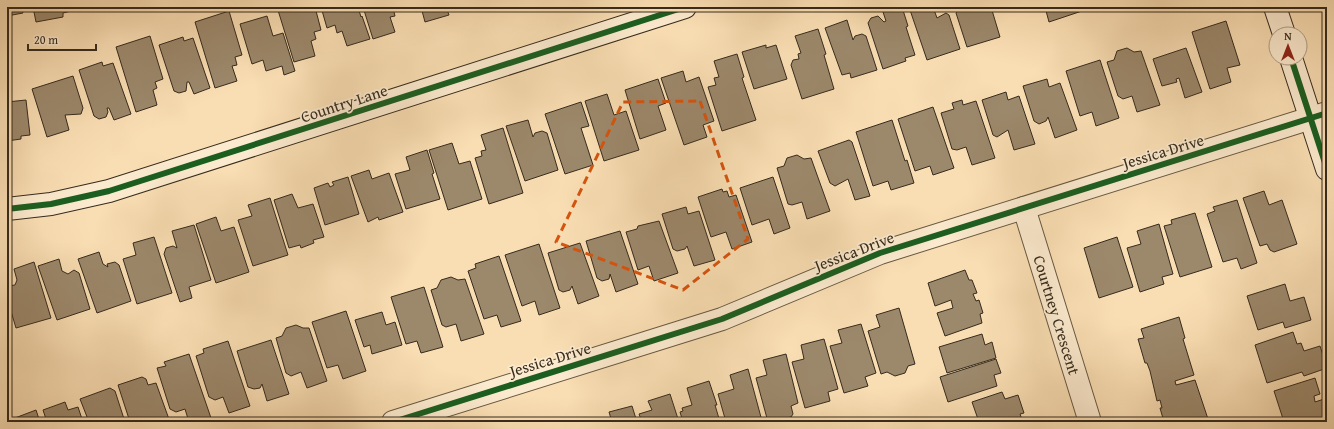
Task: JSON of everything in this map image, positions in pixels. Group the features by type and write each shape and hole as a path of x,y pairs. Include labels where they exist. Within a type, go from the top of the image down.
{"street":[{"name":"Country Lane","path":"7,209 51,204 109,192 686,7"},
{"path":"1275,7 1281,26"},
{"path":"1295,66 1319,116 1327,169"},
{"name":"Jessica Drive","path":"393,422 722,319 880,253 1319,116"},
{"name":"Courtney Crescent","path":"1024,208 1090,422"}],"highlighted area":[{"path":"700,101 748,239 683,290 556,242 623,102"}],"building":[{"path":"7,7 25,7 26,10 22,10 23,13 7,16"},
{"path":"33,7 70,7 71,11 63,13 63,17 36,22"},
{"path":"277,7 315,7 321,30 314,32 316,39 311,41 315,56 294,62"},
{"path":"321,7 358,7 370,39 347,46 342,31 337,33 335,25 327,28"},
{"path":"363,7 395,7 393,8 395,16 390,17 395,32 373,39"},
{"path":"421,7 446,7 449,15 425,22"},
{"path":"887,7 902,7 908,26 906,27 915,55 905,58 906,61 883,69 868,23 871,18 878,16 884,22 886,21 882,9"},
{"path":"909,7 933,7 937,18 946,13 949,15 960,49 927,60"},
{"path":"964,7 991,7 1000,37 967,47 956,13 959,9"},
{"path":"1045,7 1081,7 1082,11 1049,22"},
{"path":"229,11 242,55 235,57 237,65 232,66 237,81 215,88 195,22"},
{"path":"267,16 273,36 283,33 295,71 284,75 282,66 266,71 263,60 252,64 240,24"},
{"path":"847,20 853,40 855,36 862,34 866,36 877,70 851,78 850,73 842,75 825,28"},
{"path":"1226,21 1240,65 1227,68 1231,82 1210,89 1192,32"},
{"path":"818,29 826,54 824,55 834,89 802,99 791,65 793,60 799,59 798,54 801,53 795,36"},
{"path":"150,36 163,79 155,82 157,88 153,90 157,105 136,112 116,47"},
{"path":"183,37 184,41 193,38 210,88 194,94 189,82 187,82 186,91 179,93 174,91 159,45"},
{"path":"766,45 766,48 776,45 787,79 754,89 742,52"},
{"path":"1127,48 1134,52 1141,51 1160,105 1137,112 1132,96 1123,99 1118,96 1107,62 1114,60 1117,51"},
{"path":"1186,48 1202,92 1185,98 1179,78 1176,79 1177,82 1162,86 1153,59"},
{"path":"737,54 744,77 742,78 756,120 722,131 708,87 716,85 714,78 719,77 714,61"},
{"path":"1100,60 1119,118 1096,126 1092,112 1080,116 1066,71"},
{"path":"102,62 103,66 113,63 131,114 114,120 109,108 107,108 108,112 106,117 99,119 94,116 79,70"},
{"path":"683,71 686,82 699,77 714,121 703,125 707,137 684,145 661,78"},
{"path":"73,76 83,108 81,114 65,115 69,130 47,137 32,89"},
{"path":"658,79 666,103 658,106 666,130 640,139 625,90"},
{"path":"1047,79 1049,87 1060,83 1077,130 1055,138 1048,117 1046,121 1039,124 1034,121 1023,86"},
{"path":"1006,92 1008,100 1019,96 1035,144 1014,150 1008,130 997,137 993,135 982,100"},
{"path":"607,94 614,115 626,111 639,150 604,161 585,101"},
{"path":"26,100 30,135 21,136 21,139 7,141 7,102"},
{"path":"962,100 963,105 976,101 995,158 972,165 966,147 957,150 952,149 941,113 954,109 952,103"},
{"path":"581,102 589,126 581,128 593,165 565,174 545,114"},
{"path":"933,107 954,168 933,175 930,166 915,171 898,119"},
{"path":"528,120 533,137 535,133 542,131 547,133 558,170 525,181 506,126"},
{"path":"892,120 905,161 907,160 914,183 891,190 888,181 873,186 856,132"},
{"path":"503,128 523,193 489,204 475,158 482,156 481,151 486,150 481,135"},
{"path":"849,140 852,142 870,196 855,200 848,179 835,186 830,183 818,151"},
{"path":"452,143 459,164 470,161 482,199 448,210 429,150"},
{"path":"427,150 434,173 432,174 440,199 406,209 395,174 410,170 406,157"},
{"path":"797,155 804,159 811,158 830,211 807,219 802,202 792,205 788,204 777,168 784,166 787,158"},
{"path":"369,170 372,179 389,173 403,212 379,220 378,217 368,222 351,176"},
{"path":"348,177 359,214 325,225 314,188 328,183 330,187 334,185 332,182"},
{"path":"773,177 790,228 774,234 769,219 752,225 740,188"},
{"path":"722,189 723,192 727,191 729,197 736,195 752,242 732,249 726,232 711,237 698,197"},
{"path":"1264,191 1269,205 1282,200 1297,244 1274,252 1270,250 1267,244 1260,246 1243,198"},
{"path":"292,194 298,208 313,204 324,237 313,240 314,243 301,248 300,245 289,248 274,200"},
{"path":"270,198 288,255 253,266 238,220 252,216 248,205"},
{"path":"1237,200 1257,263 1241,269 1237,258 1223,262 1207,214 1215,211 1213,207"},
{"path":"686,207 688,214 699,211 715,260 694,266 687,246 685,249 677,251 673,249 662,214"},
{"path":"1195,213 1212,267 1180,277 1164,226 1172,224 1171,220"},
{"path":"216,217 221,231 234,227 249,272 216,283 196,224"},
{"path":"659,221 678,273 654,281 649,266 638,270 626,232 637,229 638,226"},
{"path":"1159,224 1173,274 1162,277 1164,284 1140,292 1127,248 1141,244 1137,231"},
{"path":"194,225 211,280 189,287 192,298 180,302 164,254 166,248 173,246 177,248 172,231"},
{"path":"620,231 638,284 616,292 610,274 609,279 602,281 597,278 586,241"},
{"path":"154,237 172,293 137,304 123,259 136,255 133,243"},
{"path":"1117,237 1133,287 1099,298 1084,248"},
{"path":"580,243 599,296 578,304 572,286 570,290 563,292 559,290 548,253"},
{"path":"539,244 560,308 539,315 535,301 522,306 505,255"},
{"path":"99,252 103,264 108,267 107,264 115,262 119,265 131,301 97,313 78,259"},
{"path":"499,256 521,321 501,327 497,315 484,319 468,271 476,268 475,264"},
{"path":"59,259 62,271 68,274 74,270 79,273 90,309 57,320 38,266"},
{"path":"34,262 51,318 16,328 7,298 7,288 8,286 15,285 17,280 14,269"},
{"path":"965,270 969,280 972,280 977,293 973,294 976,301 979,300 983,313 980,314 982,323 945,336 937,313 953,308 951,300 935,306 928,283"},
{"path":"451,277 458,280 465,279 484,334 461,341 456,324 446,327 442,325 431,290 437,288 441,280"},
{"path":"1285,284 1290,301 1304,297 1311,320 1285,328 1283,322 1258,330 1247,296"},
{"path":"424,287 443,347 421,353 417,341 406,344 391,297"},
{"path":"899,308 915,364 908,366 905,373 895,376 887,372 881,374 868,331 880,327 876,315"},
{"path":"346,311 366,371 343,379 338,365 327,368 312,322"},
{"path":"382,312 386,325 395,322 402,345 372,354 370,345 364,347 355,320"},
{"path":"1179,317 1185,338 1183,339 1194,375 1175,381 1176,385 1195,380 1209,422 1164,422 1160,408 1162,408 1160,400 1157,401 1150,371 1147,363 1145,363 1138,339 1144,338 1141,329"},
{"path":"861,324 876,373 865,377 868,386 844,393 830,346 842,343 838,330"},
{"path":"296,325 303,328 309,328 327,381 307,388 301,372 291,376 286,373 276,338 282,336 286,328"},
{"path":"1293,332 1297,344 1301,343 1304,351 1320,346 1327,368 1304,376 1302,372 1267,383 1255,345"},
{"path":"982,334 985,345 992,342 996,358 947,373 939,347"},
{"path":"824,339 838,389 828,392 830,401 805,408 792,362 804,359 801,345"},
{"path":"271,340 289,394 267,401 262,384 260,388 254,389 248,387 237,351"},
{"path":"228,341 250,406 229,413 223,397 215,400 209,397 196,356 204,353 203,349"},
{"path":"189,354 211,418 199,422 189,422 185,409 176,412 170,409 157,368 166,366 164,362"},
{"path":"786,354 798,403 791,406 793,414 791,417 768,422 756,378 767,375 763,360"},
{"path":"996,359 1001,373 994,375 997,386 948,402 940,377"},
{"path":"748,369 762,421 726,422 718,394 734,389 730,375"},
{"path":"142,377 146,379 148,385 156,383 170,422 146,422 145,419 130,422 118,385"},
{"path":"1315,378 1320,394 1314,396 1315,402 1327,398 1327,422 1284,422 1274,391"},
{"path":"709,381 717,405 715,405 720,422 683,422 680,412 683,411 682,408 692,405 687,388"},
{"path":"110,388 115,391 125,422 89,422 80,399"},
{"path":"1002,392 1005,399 1018,395 1024,413 1020,414 1023,422 979,422 972,402"},
{"path":"670,394 679,422 642,422 639,414 652,410 648,401"},
{"path":"65,402 68,410 78,407 83,422 47,422 43,410"},
{"path":"632,406 637,422 612,422 609,412"},
{"path":"36,410 40,422 7,422 7,421"}],"cycle path":[{"path":"7,209 51,204 109,191 685,7"},
{"path":"1294,66 1327,169"},
{"path":"393,422 722,319 880,253 1327,113"}]}
